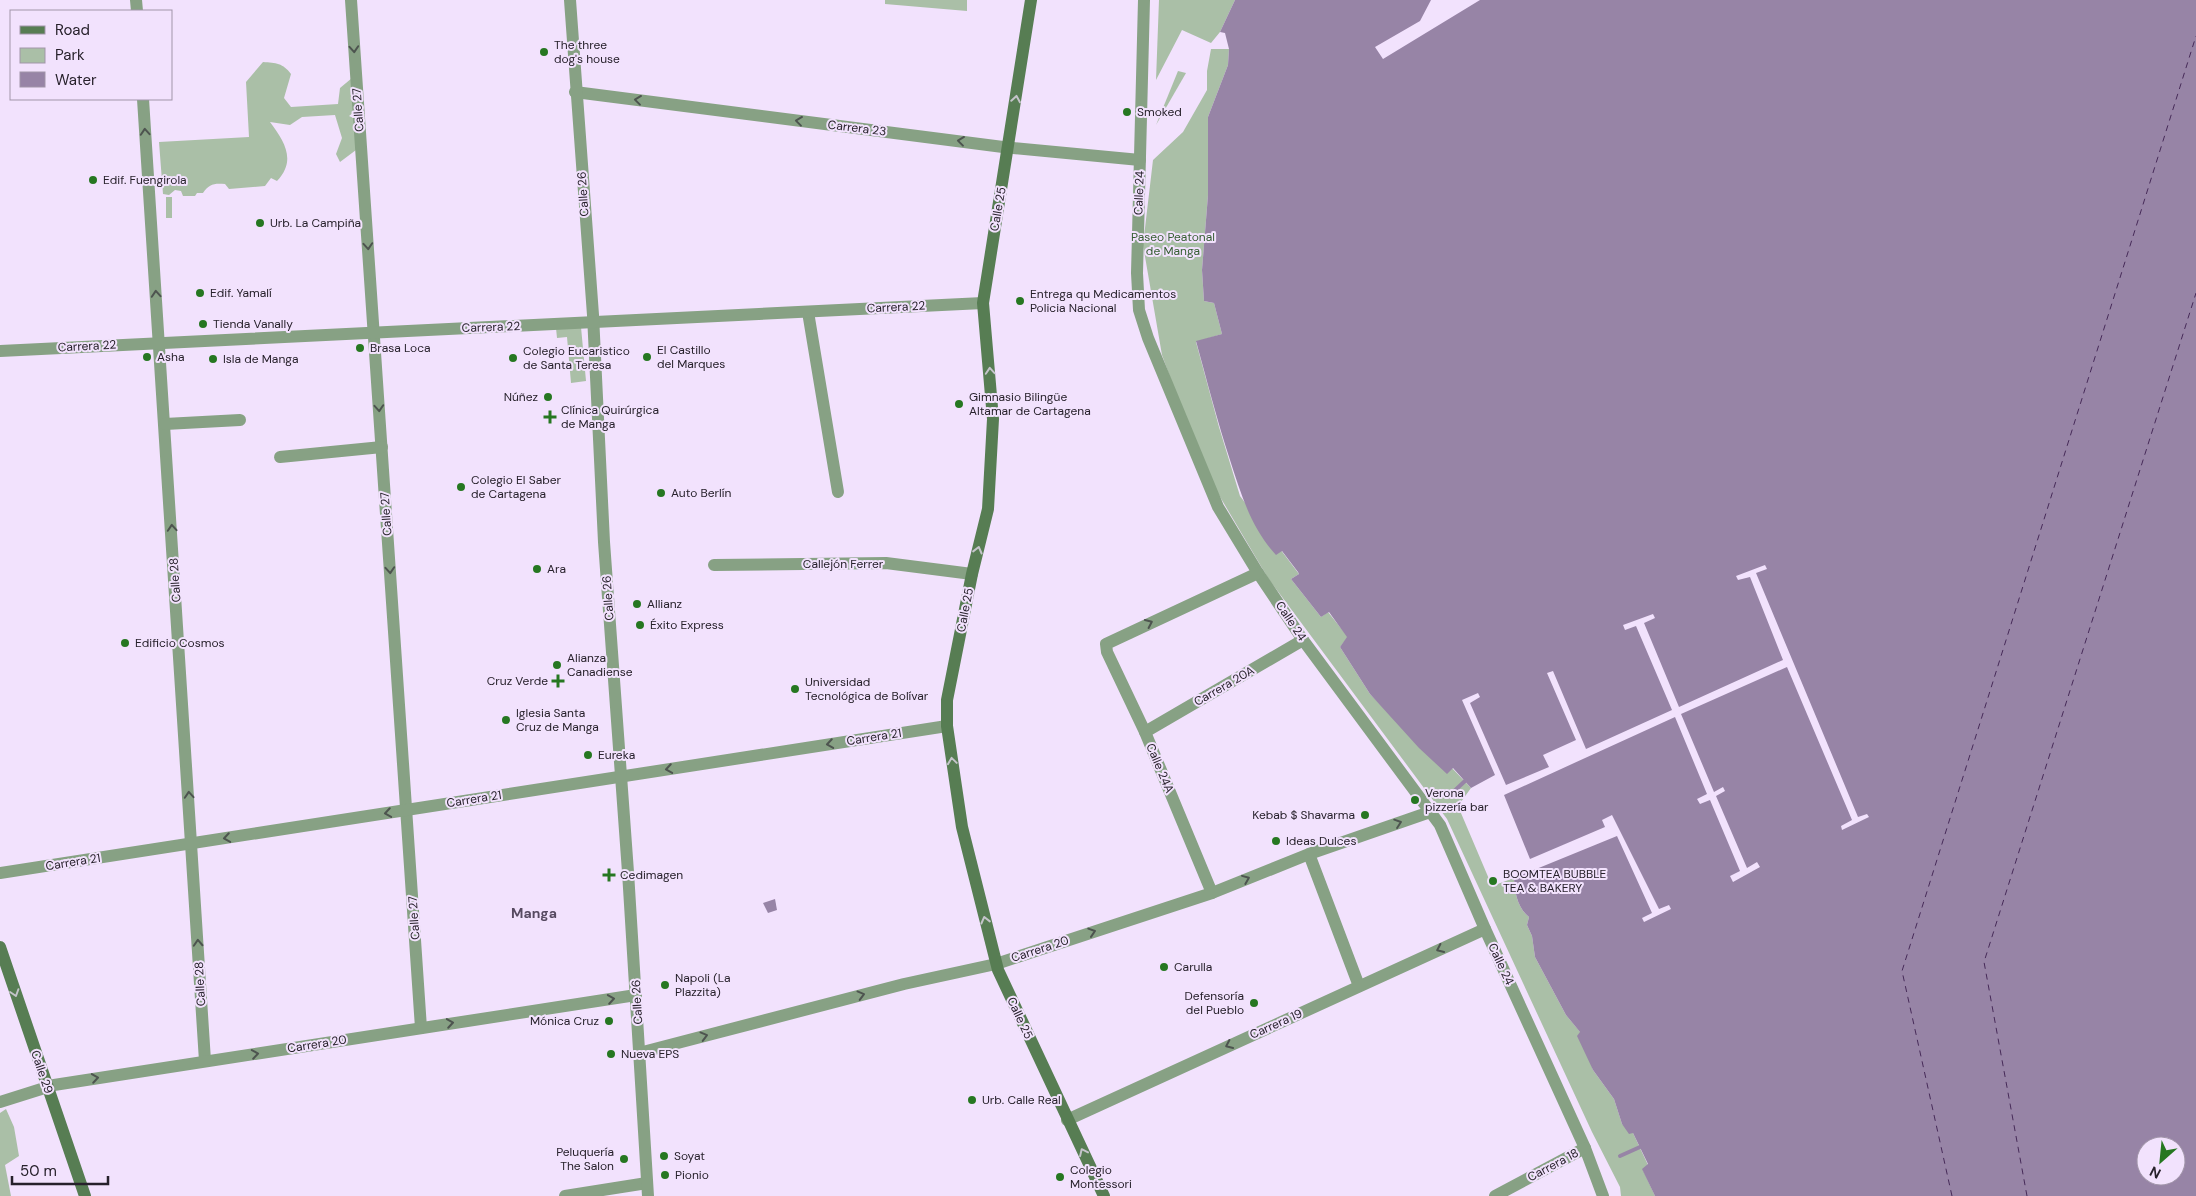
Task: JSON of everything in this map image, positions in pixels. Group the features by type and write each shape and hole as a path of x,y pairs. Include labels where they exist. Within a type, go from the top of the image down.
{"main road":[{"name":"Calle 25","path":"1031,0 983,303 994,419 988,509 972,574 946,700 947,726 962,827 996,964 1104,1196"},
{"name":"Calle 29","path":"0,947 85,1196"}],"street":[{"name":"Calle 27","path":"351,0 422,1028"},
{"name":"Calle 26","path":"570,0 575,92 593,323 604,542 636,995 648,1196"},
{"name":"Calle 24","path":"1144,0 1137,272 1139,310 1148,338 1218,508 1258,573 1303,640 1440,825 1585,1148 1602,1196"},
{"name":"Carrera 23","path":"575,92 1009,147 1140,160"},
{"name":"Calle 28","path":"143,100 205,1061"},
{"name":"Carrera 22","path":"0,351 983,303"},
{"path":"808,312 838,492"},
{"path":"165,424 240,420"},
{"path":"280,457 382,447"},
{"name":"Callejón Ferrer","path":"714,565 886,563 972,574"},
{"name":"Calle 24A","path":"1212,893 1145,732 1107,652 1106,644 1258,573"},
{"name":"Carrera 20A","path":"1145,732 1303,640"},
{"name":"Carrera 21","path":"0,873 947,726"},
{"name":"Carrera 20","path":"639,1053 904,984 996,964 1212,893 1309,854 1430,812"},
{"path":"1309,854 1359,986"},
{"name":"Carrera 19","path":"1067,1120 1485,928"},
{"name":"Carrera 20","path":"0,1102 46,1086 636,995"},
{"name":"Carrera 18","path":"1496,1196 1585,1148"},
{"path":"565,1196 646,1183"}],"green space":[{"path":"885,0 967,0 967,11 885,4"},
{"path":"1159,0 1235,0 1220,32 1211,43 1182,30 1156,80"},
{"name":"Paseo Peatonal de Manga","path":"1211,49 1229,49 1228,65 1208,117 1208,195 1202,270 1204,301 1214,303 1222,334 1196,342 1240,496 1299,574 1291,579 1321,617 1328,612 1348,637 1340,647 1370,694 1447,773 1452,768 1471,788 1458,806 1492,886 1514,878 1517,899 1529,917 1527,925 1532,936 1535,957 1566,1015 1581,1033 1593,1070 1614,1099 1622,1124 1633,1133 1648,1165 1643,1170 1655,1196 1621,1196 1620,1187 1592,1132 1447,819 1268,578 1203,468 1162,355 1143,245 1153,160 1183,132 1207,90 1207,71"},
{"path":"263,62 279,64 291,74 284,98 291,107 338,104 340,88 352,78 358,109 349,116 360,121 356,150 340,162 336,154 342,138 335,115 302,117 290,125 270,122 284,143 287,158 283,173 277,181 271,178 265,186 229,189 225,184 215,184 207,188 203,193 197,193 195,196 183,196 181,191 175,190 169,195 163,194 159,142 249,137 246,82"},
{"path":"1178,71 1186,73 1156,125"},
{"path":"166,197 172,197 172,218 166,218"},
{"path":"581,327 586,381 571,383 567,337 557,338 556,328"},
{"path":"6,1109 14,1127 19,1156 5,1165 11,1196 0,1196 0,1113"}],"water":[{"path":"1235,0 1431,0 1420,21 1375,47 1383,59 1480,0 2196,0 2196,1196 1655,1196 1642,1169 1648,1164 1633,1133 1629,1134 1622,1124 1614,1099 1593,1070 1577,1036 1580,1032 1566,1015 1535,957 1532,936 1527,925 1529,917 1517,899 1514,878 1617,836 1652,913 1642,918 1644,922 1671,909 1669,905 1659,909 1612,815 1602,820 1605,827 1530,859 1504,795 1675,717 1707,794 1697,799 1700,804 1710,800 1740,871 1730,876 1733,882 1760,867 1757,862 1747,868 1716,796 1725,791 1723,787 1714,792 1681,714 1787,667 1852,820 1841,826 1842,830 1869,817 1867,814 1858,817 1756,573 1767,569 1765,565 1736,576 1738,580 1750,577 1783,660 1679,707 1644,623 1655,618 1653,614 1623,625 1625,630 1636,626 1672,710 1586,749 1553,671 1547,673 1576,740 1543,755 1549,767 1506,785 1470,703 1480,697 1478,693 1462,700 1495,775 1471,788 1453,768 1447,774 1419,748 1370,694 1340,647 1347,637 1329,612 1321,617 1291,579 1299,574 1298,572 1282,551 1276,555 1267,545 1253,522 1225,445 1196,341 1222,334 1214,303 1204,301 1202,270 1208,195 1208,117 1228,65 1229,49 1225,33 1220,32"},
{"path":"775,899 777,910 768,913 763,903"}],"waterway":[{"path":"1448,797 1466,780"},
{"path":"1620,1156 1640,1147"}],"ferry route":[{"path":"1952,1196 1902,971 2196,36"},
{"path":"2027,1196 1984,962 2196,293"}],"place":[{"name":"The three dog's house","path":"544,52"},
{"name":"Smoked","path":"1127,112"},
{"name":"Edif. Fuengirola","path":"93,180"},
{"name":"Urb. La Campiña","path":"260,223"},
{"name":"Edif. Yamalí","path":"200,293"},
{"name":"Entrega qu Medicamentos Policia Nacional","path":"1020,301"},
{"name":"Tienda Vanally","path":"203,324"},
{"name":"Brasa Loca","path":"360,348"},
{"name":"Asha","path":"147,357"},
{"name":"El Castillo del Marques","path":"647,357"},
{"name":"Colegio Eucaristico de Santa Teresa","path":"513,358"},
{"name":"Isla de Manga","path":"213,359"},
{"name":"Núñez","path":"548,397"},
{"name":"Gimnasio Bilingüe Altamar de Cartagena","path":"959,404"},
{"name":"Clínica Quirúrgica de Manga","path":"550,417"},
{"name":"Colegio El Saber de Cartagena","path":"461,487"},
{"name":"Auto Berlín","path":"661,493"},
{"name":"Ara","path":"537,569"},
{"name":"Allianz","path":"637,604"},
{"name":"Éxito Express","path":"640,625"},
{"name":"Edificio Cosmos","path":"125,643"},
{"name":"Alianza Canadiense","path":"557,665"},
{"name":"Cruz Verde","path":"558,681"},
{"name":"Universidad Tecnológica de Bolívar","path":"795,689"},
{"name":"Iglesia Santa Cruz de Manga","path":"506,720"},
{"name":"Eureka","path":"588,755"},
{"name":"Verona pizzería bar","path":"1415,800"},
{"name":"Kebab $ Shavarma","path":"1365,815"},
{"name":"Ideas Dulces","path":"1276,841"},
{"name":"Cedimagen","path":"609,875"},
{"name":"BOOMTEA BUBBLE TEA & BAKERY","path":"1493,881"},
{"name":"Carulla","path":"1164,967"},
{"name":"Napoli (La Plazzita)","path":"665,985"},
{"name":"Defensoría del Pueblo","path":"1254,1003"},
{"name":"Mónica Cruz","path":"609,1021"},
{"name":"Nueva EPS","path":"611,1054"},
{"name":"Urb. Calle Real","path":"972,1100"},
{"name":"Soyat","path":"664,1156"},
{"name":"Peluquería The Salon","path":"624,1159"},
{"name":"Pionio","path":"665,1175"},
{"name":"Colegio Montessori","path":"1060,1177"}],"district":[{"name":"Manga","path":"534,913"}]}
